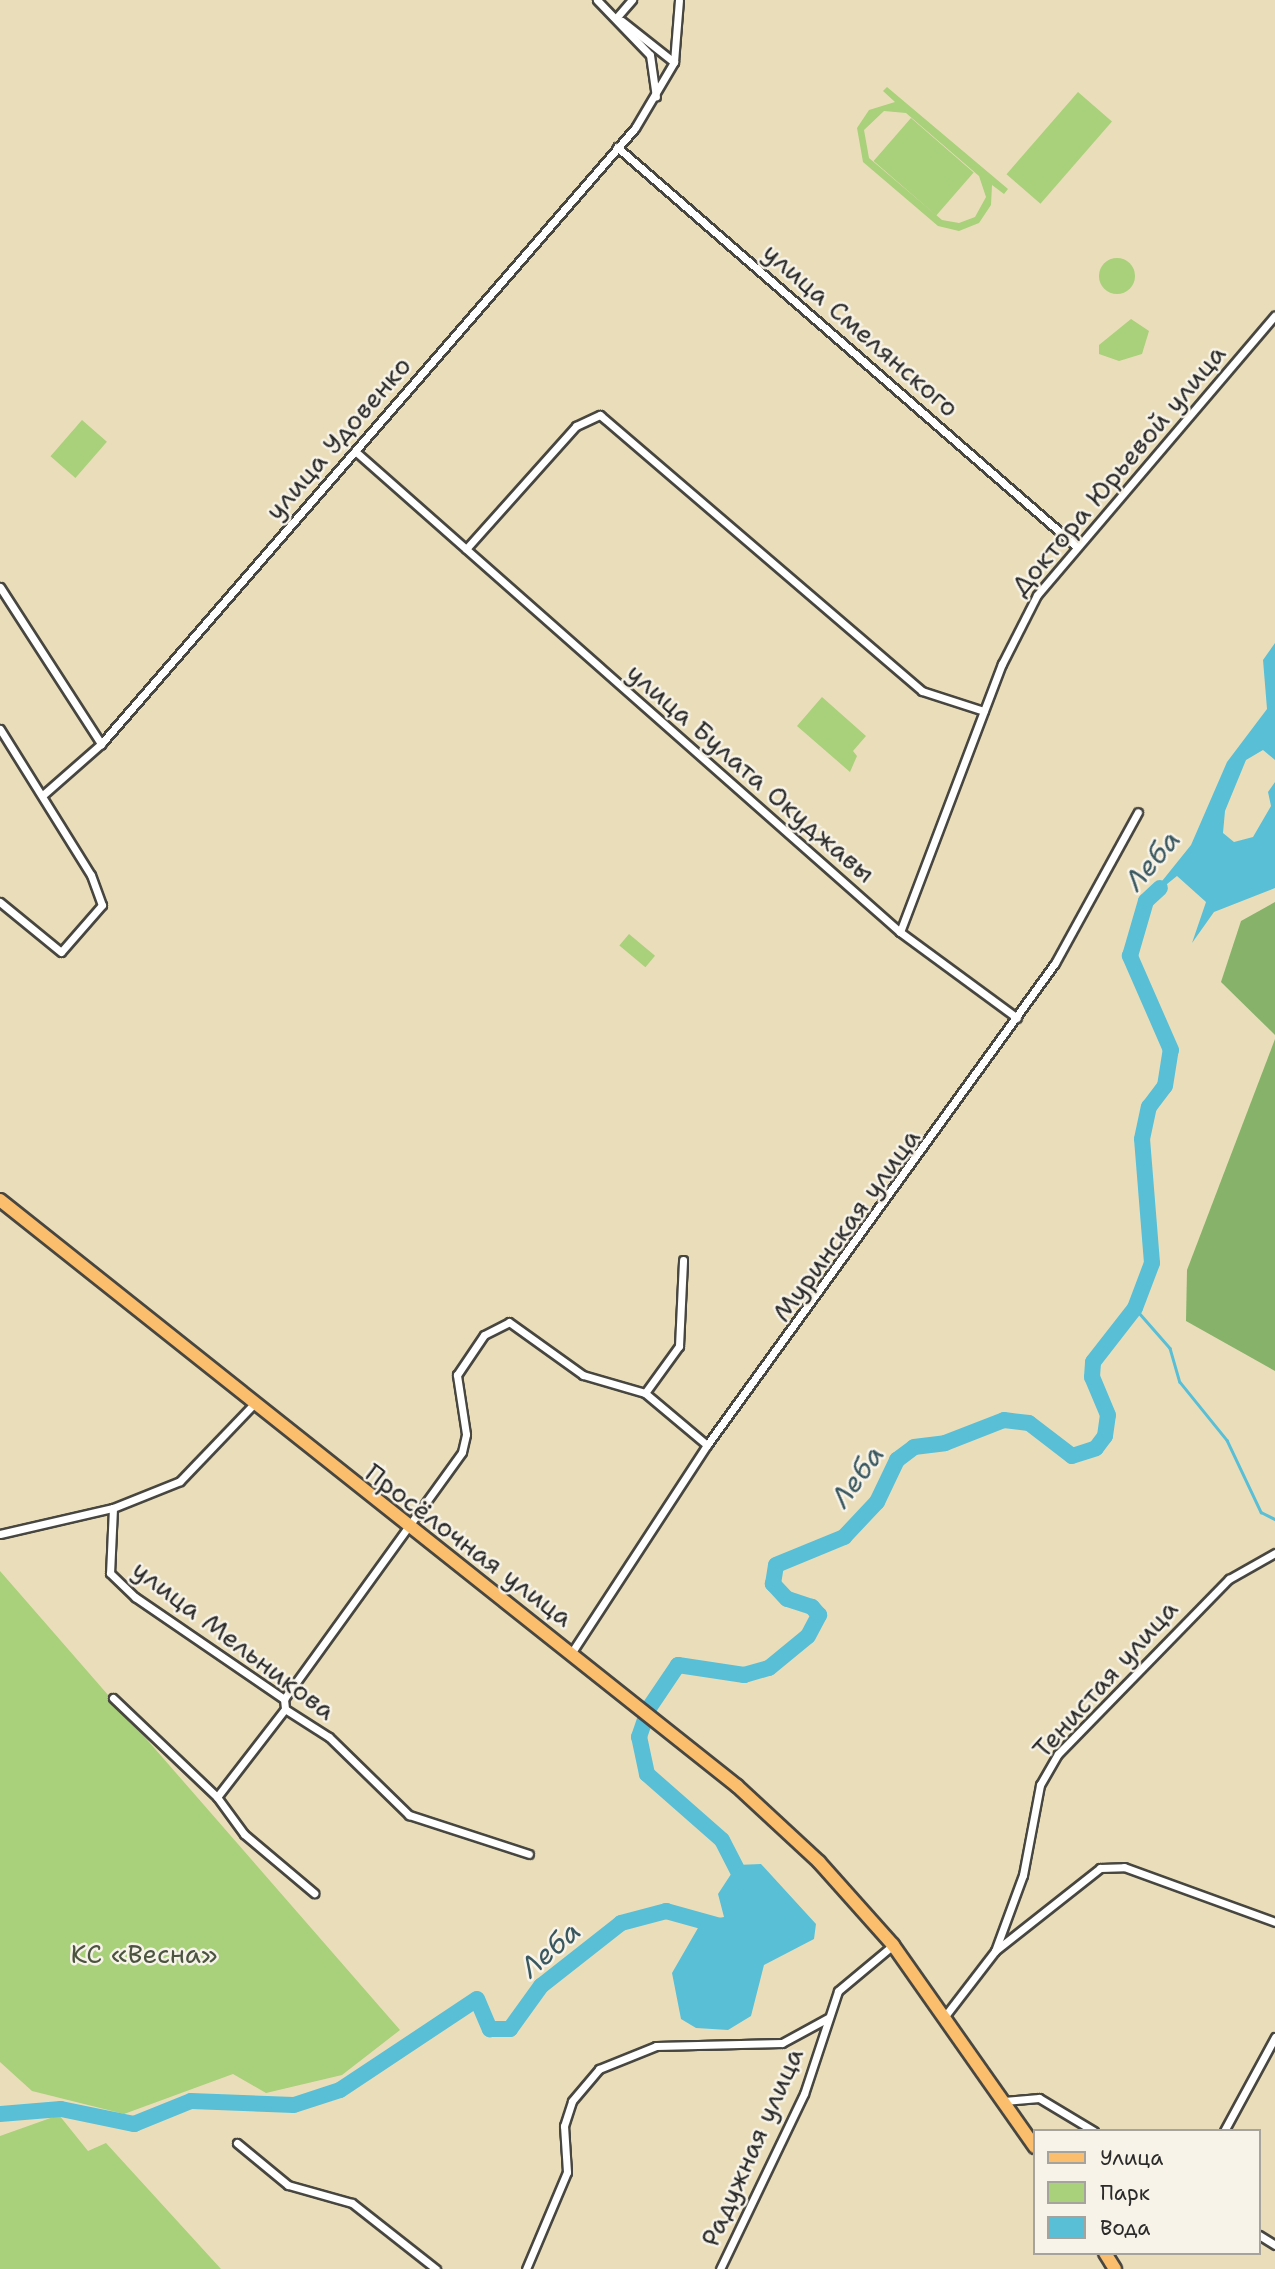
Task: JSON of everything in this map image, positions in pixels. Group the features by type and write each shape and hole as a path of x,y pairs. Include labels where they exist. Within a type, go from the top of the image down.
{"main road":[{"name":"Просёлочная улица","path":"0,1200 252,1406 572,1652 658,1722 819,1862 893,1944 1034,2146"}],"street":[{"path":"597,0 674,62"},
{"path":"621,22 632,0"},
{"name":"улица Удовенко","path":"44,794 101,744 655,101 674,62 679,0"},
{"path":"621,22 655,66 669,73"},
{"path":"655,66 655,101"},
{"name":"улица Смелянского","path":"617,147 1076,546"},
{"name":"Доктора Юрьевой улица","path":"900,932 984,711 1026,614 1076,546 1275,315"},
{"path":"466,549 576,426 600,415 922,691 984,711"},
{"name":"улица Булата Окуджавы","path":"355,451 900,932 1017,1018"},
{"path":"0,587 101,744"},
{"path":"0,729 44,794 91,875 101,909 61,952 0,902"},
{"name":"Муринская улица","path":"572,1652 707,1445 1055,963 1138,812"},
{"path":"645,1393 679,1346 683,1260"},
{"path":"284,1699 321,1639 409,1529 462,1452 466,1434 457,1376 466,1356 500,1323 516,1325 583,1375 645,1393 707,1445"},
{"path":"0,1534 113,1508 180,1480 252,1406"},
{"name":"улица Мельникова","path":"113,1508 110,1573 284,1699 285,1709 329,1737 409,1815 529,1854"},
{"name":"Тенистая улица","path":"995,1951 1023,1875 1040,1785 1058,1754 1228,1578 1275,1553"},
{"path":"113,1698 217,1797 244,1834 314,1893"},
{"path":"217,1797 285,1709"},
{"path":"944,2016 995,1951 1085,1877 1113,1866 1275,1922"},
{"name":"Радужная улица","path":"720,2269 804,2094 828,2018 845,1981 893,1944"},
{"path":"526,2269 566,2172 564,2126 572,2101 599,2069 671,2044 782,2042 828,2018"},
{"path":"1225,2129 1275,2037"},
{"path":"1004,2101 1040,2098 1091,2129"},
{"path":"237,2143 288,2185 352,2203 436,2269"}],"green space":[{"path":"887,87 1008,189 1004,194 992,185 991,205 979,223 959,231 938,226 863,162 857,128 869,110 895,102 883,91","holes":["884,111 906,113 979,176 986,197 975,217 959,223 942,220 869,158 864,130"]},
{"path":"1078,92 1112,122 1040,204 1006,174"},
{"path":"911,118 974,172 936,215 874,161"},
{"path":"1117,258 1130,263 1135,276 1130,289 1117,294 1104,289 1099,276 1104,263"},
{"path":"1131,319 1149,331 1142,354 1119,361 1099,354 1099,345"},
{"path":"82,420 107,442 75,478 51,456"},
{"path":"822,697 866,736 853,751 857,756 850,772 797,726"},
{"path":"1275,902 1275,1035 1221,982 1241,921"},
{"path":"629,934 655,956 645,967 619,945"},
{"path":"1275,1039 1275,1371 1186,1321 1187,1270"},
{"name":"КС «Весна»","path":"0,1571 400,2030 342,2075 266,2093 233,2074 124,2114 32,2091 0,2062"},
{"path":"59,2115 88,2151 106,2143 221,2269 0,2269 0,2136"}],"water":[{"path":"1275,643 1275,760 1263,750 1246,760 1225,811 1223,833 1234,842 1253,837 1271,806 1268,792 1275,782 1275,888 1214,912 1192,943 1206,902 1177,876 1146,901 1191,845 1227,762 1267,709 1263,660"},
{"path":"761,1864 816,1924 814,1939 764,1965 751,2016 728,2030 696,2028 681,2019 672,1973 702,1921 724,1917 718,1894 737,1865"}],"waterway":[{"name":"Леба","path":"744,1883 722,1840 647,1774 639,1737 649,1708 678,1665 744,1675 769,1668 808,1636 819,1615 812,1607 787,1599 773,1584 776,1565 844,1537 877,1502 897,1460 914,1447 945,1443 1004,1420 1029,1423 1072,1456 1096,1448 1105,1436 1108,1415 1092,1377 1093,1362 1135,1308 1152,1263 1142,1139 1149,1107 1165,1086 1171,1050 1130,956 1146,901 1160,888"},
{"path":"1135,1308 1170,1348 1180,1382 1227,1440 1261,1512 1275,1519"},
{"name":"Леба","path":"0,2114 61,2109 134,2124 191,2101 294,2105 340,2090 477,1999 490,2029 510,2029 541,1986 621,1923 666,1911 720,1926"}]}
